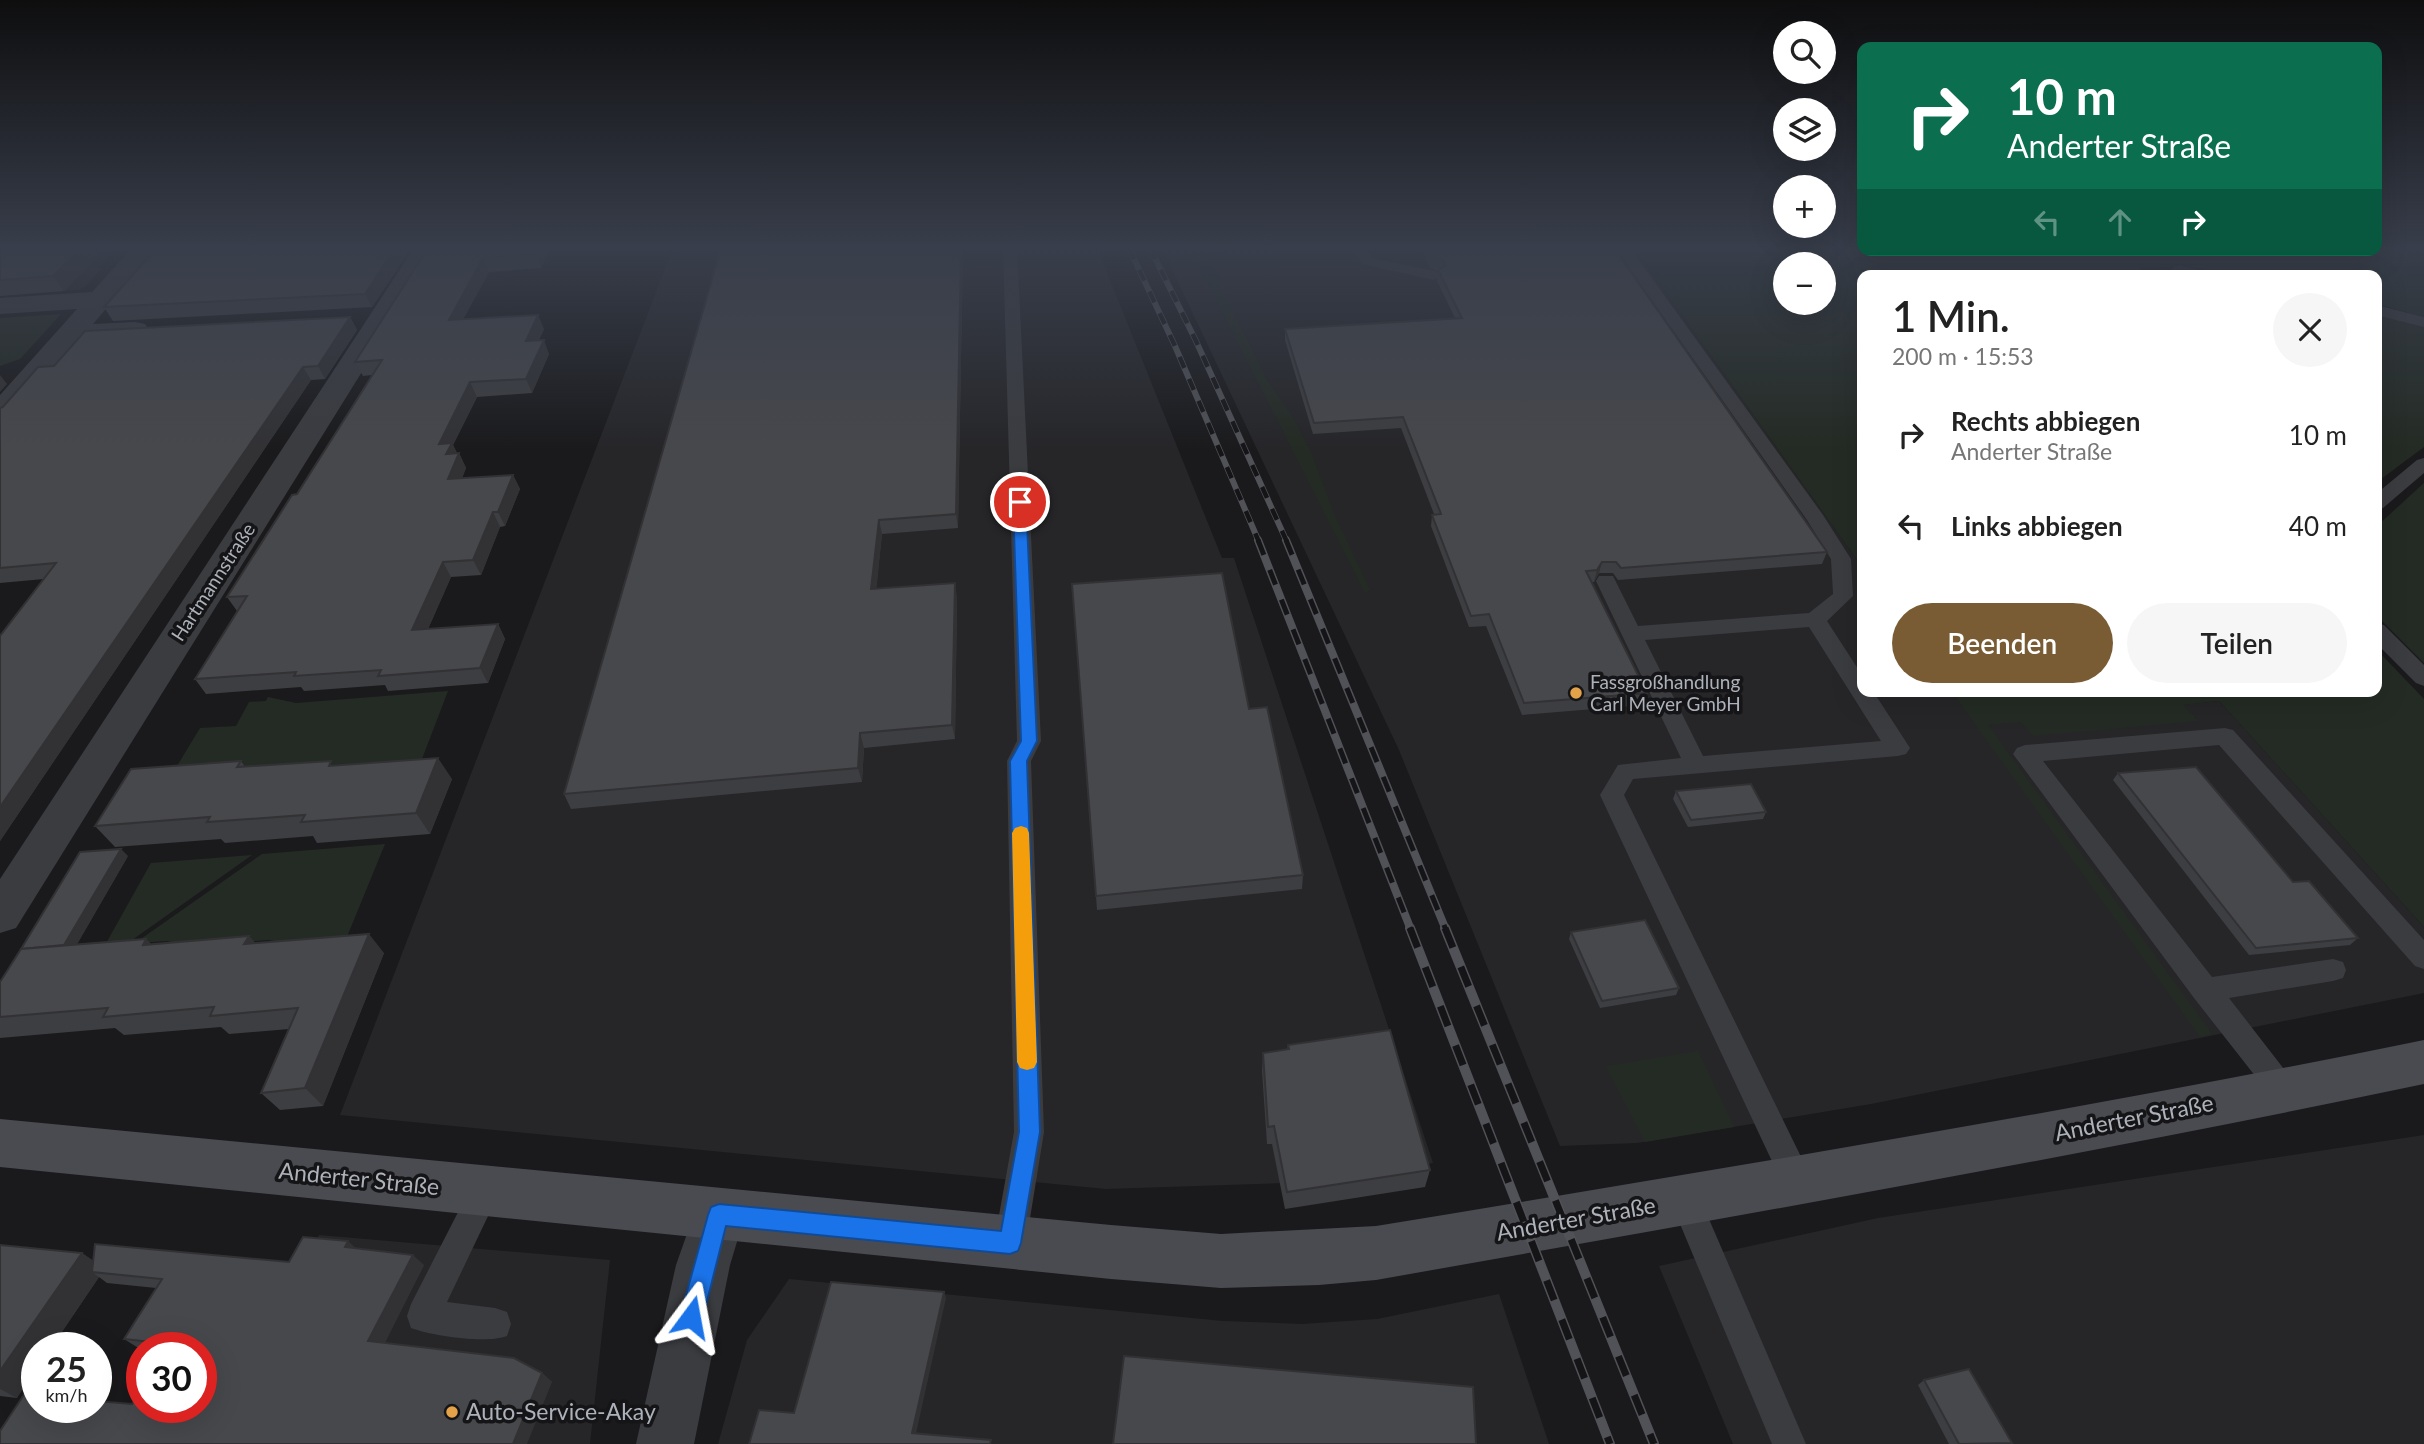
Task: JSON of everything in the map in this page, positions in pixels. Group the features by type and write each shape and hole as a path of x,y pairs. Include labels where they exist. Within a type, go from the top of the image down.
{"main road":[{"name":"Anderter Straße","path":"0,1143 1010,1243 1221,1261 1319,1258 1438,1244 1797,1181 2284,1091 2424,1062"}],"street":[{"path":"0,413 86,315"},
{"name":"Hartmannstraße","path":"0,915 370,315"},
{"path":"70,334 164,329"},
{"path":"0,374 36,372"},
{"path":"665,1444 700,1278 719,1215"}],"lane":[{"path":"1010,1243 1029,1132 1019,761 1029,741 1013,315"},
{"path":"1632,634 1815,620 1843,596 1840,559 1816,519 1670,315"},
{"path":"2398,315 2424,322"},
{"path":"2382,499 2424,464"},
{"path":"1605,581 1696,765"},
{"path":"1815,620 1857,685"},
{"path":"2382,636 2424,678"},
{"path":"1797,1181 1612,795 1626,771 1898,748 1865,697"},
{"path":"2284,1091 2025,754 2225,736 2424,958"},
{"path":"2204,990 2333,970"},
{"path":"485,1191 423,1316 495,1324"},
{"path":"1685,1200 1789,1444"}],"shaded area":[{"path":"60,315 20,359 0,366 0,318"},
{"path":"647,315 1124,315 1222,558 1234,558 1433,1163 1313,1182 1106,1189 340,1115"},
{"path":"1194,315 1682,315 1857,560 1857,697 1955,697 1977,726 2219,701 2424,927 2424,993 1871,1104 1637,1143 1560,1146 1399,750"},
{"path":"1224,315 1235,315 1264,375 1294,419 1311,452 1334,514 1370,590 1365,593"},
{"path":"1682,315 1857,315 1857,560"},
{"path":"2382,315 2424,325 2424,447 2382,478"},
{"path":"2424,483 2424,663 2382,621 2382,521"},
{"path":"2382,655 2424,699 2424,927 2219,701 2183,705 2198,721 2033,736 2021,722 1988,725 2212,1034 2200,1037 1955,697 2382,697"},
{"path":"448,691 417,772 171,776 200,728 236,726 249,702 266,701 268,697 296,703"},
{"path":"385,844 344,944 319,947 268,940 197,946 167,941 135,943 262,854"},
{"path":"252,855 125,945 104,947 151,863"},
{"path":"1698,1051 1734,1127 1645,1142 1606,1066"},
{"path":"2424,1135 2424,1444 1733,1444 1659,1266 1878,1218"},
{"path":"319,1235 610,1260 590,1444 142,1444 175,1423 217,1423 217,1396 233,1386"},
{"path":"789,1279 1223,1321 1302,1324 1377,1319 1499,1294 1549,1444 718,1444 747,1340"}],"building":[{"path":"385,315 452,315 449,320 538,315 526,341 544,340 526,379 470,382 439,444 452,443 446,454 459,453 448,479 513,475 498,512 493,512 473,560 443,562 412,630 498,624 480,668 378,676 381,670 294,676 296,672 195,679 247,596 227,597 292,495 297,494 382,360 355,362"},
{"path":"702,315 960,315 956,514 879,520 871,589 955,583 952,725 860,733 858,768 564,794"},
{"path":"1461,315 1661,315 1827,552 1621,568 1616,562 1602,562 1597,570 1586,571 1647,693 1524,703 1489,614 1471,616 1432,515 1441,514 1403,417 1314,423 1285,329 1462,318"},
{"path":"350,317 318,366 303,367 0,807 0,636 56,563 0,568 0,408 38,367 54,366 85,331"},
{"path":"1222,573 1249,709 1267,707 1303,875 1096,896 1072,584"},
{"path":"438,758 416,813 301,822 305,815 207,822 210,817 95,826 131,769 241,761 237,767 331,761 329,766"},
{"path":"2196,767 2293,882 2309,881 2358,938 2256,948 2118,773"},
{"path":"1751,784 1766,812 1691,820 1676,791"},
{"path":"121,849 64,945 21,949 80,852"},
{"path":"1645,920 1679,988 1602,1001 1571,932"},
{"path":"369,934 305,1088 261,1093 298,1008 210,1016 214,1007 103,1017 108,1008 0,1017 0,982 21,949 146,939 143,945 249,936 244,944"},
{"path":"1390,1030 1430,1170 1287,1192 1274,1126 1268,1127 1263,1053 1289,1049 1288,1045"},
{"path":"303,1237 348,1241 345,1247 413,1255 368,1341 514,1358 542,1373 513,1444 0,1444 0,1431 21,1399 21,1423 112,1423 112,1402 126,1404 126,1423 217,1423 217,1332 128,1332 162,1279 92,1272 95,1244 289,1262"},
{"path":"0,1245 82,1253 27,1332 21,1332 21,1341 0,1371"},
{"path":"831,1282 944,1292 912,1433 991,1440 990,1444 749,1444 759,1410 794,1413"},
{"path":"1124,1356 1473,1387 1476,1444 1113,1444"},
{"path":"1969,1369 2012,1443 1959,1444 1924,1380"}],"railway":[{"path":"1161,315 1259,542"},
{"path":"1183,315 1287,542"},
{"path":"1258,540 1411,930"},
{"path":"1286,540 1446,930"},
{"path":"1410,928 1610,1444"},
{"path":"1445,928 1654,1444"}],"slow traffic":[{"path":"1021,833 1027,1062"}],"place":[{"name":"Fassgroßhandlung Carl Meyer GmbH","path":"1576,693"},
{"name":"Auto-Service-Akay","path":"452,1412"}],"route":[{"path":"691,1317 703,1265 719,1215 1010,1243 1029,1132 1019,761 1029,741 1020,502"}]}
